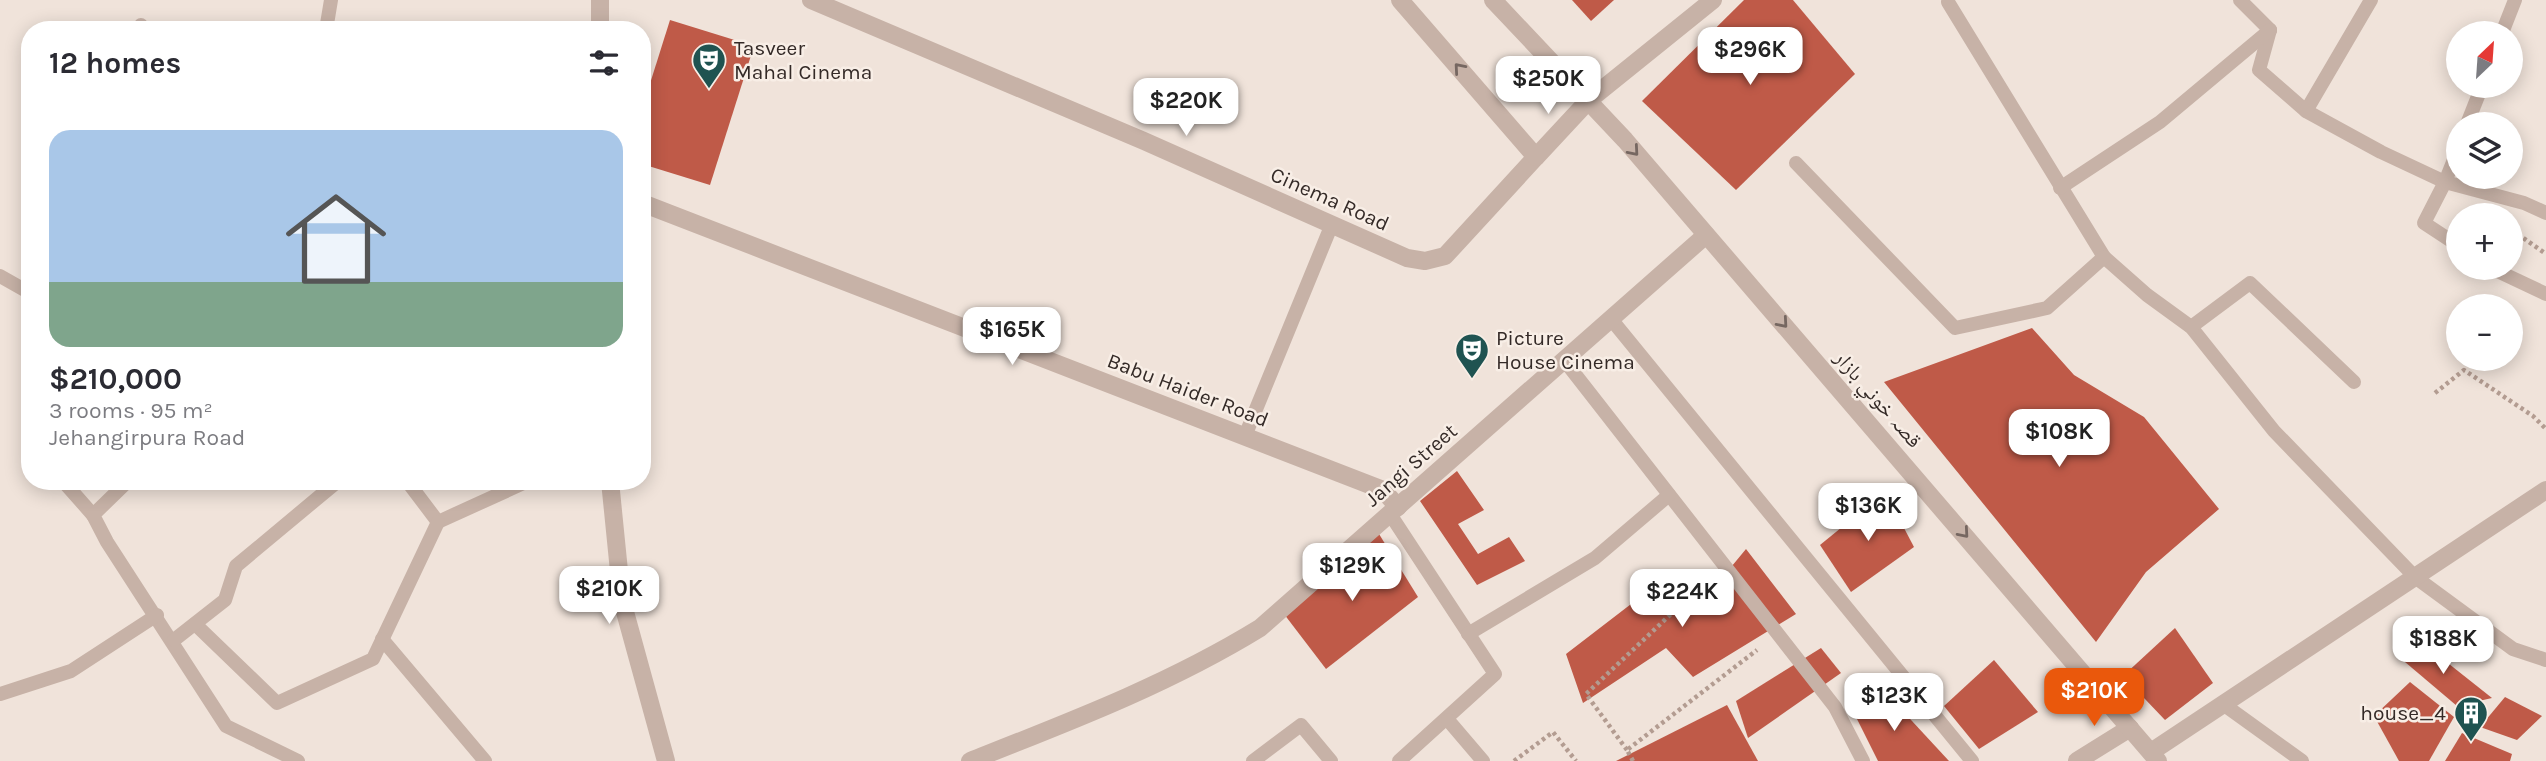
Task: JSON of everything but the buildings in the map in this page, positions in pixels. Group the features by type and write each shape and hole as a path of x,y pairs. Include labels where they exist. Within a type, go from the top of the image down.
{"street":[{"path":"600,0 600,21"},
{"name":"Cinema Road","path":"811,0 1144,141 1407,258 1425,261 1444,256 1589,100 1713,0"},
{"path":"1400,0 1536,157"},
{"name":"قصہ خوني بازار","path":"1493,0 1589,100 2155,757"},
{"name":"Babu Haider Road","path":"651,206 1382,490 1394,511"},
{"name":"Jangi Street","path":"977,760 1105,708 1215,656 1260,628 1706,235"},
{"path":"611,490 622,601 666,761"},
{"path":"2155,757 2223,704 2546,490"},
{"path":"2077,761 2130,728"}],"lane":[{"path":"328,21 331,0"},
{"path":"2240,0 2270,30"},
{"path":"2306,111 2371,0"},
{"path":"2507,21 2515,0"},
{"path":"1948,2 2104,257 2147,295 2191,327 2274,431 2415,577 2513,649 2546,660"},
{"path":"2270,30 2259,70 2306,111 2381,152 2445,182 2524,203 2546,213"},
{"path":"2060,188 2160,122 2270,30"},
{"path":"1796,163 1955,328 2047,308 2104,257"},
{"path":"2445,182 2424,223 2446,237"},
{"path":"1245,436 1332,225"},
{"path":"0,276 21,288"},
{"path":"2512,280 2546,294"},
{"path":"2191,327 2250,283 2354,382"},
{"path":"1611,319 1972,761"},
{"path":"1564,360 1835,707 1863,761"},
{"path":"71,490 93,515 226,726 298,761"},
{"path":"93,515 119,490"},
{"path":"174,640 225,600 236,566 326,490"},
{"path":"414,490 438,522"},
{"path":"195,624 277,703 373,659 438,522 508,490"},
{"path":"1468,634 1595,558 1669,495"},
{"path":"1394,511 1495,674 1448,720 1399,761"},
{"path":"0,694 71,671 157,615"},
{"path":"382,639 485,761"},
{"path":"2223,704 2302,761"},
{"path":"1448,720 1483,761"},
{"path":"1253,761 1301,725 1331,761"}],"path":[{"path":"2523,238 2546,254"},
{"path":"2435,393 2464,370 2533,416 2546,429"},
{"path":"1633,761 1586,694 1724,565"},
{"path":"1627,750 1777,634"},
{"path":"1514,761 1553,732 1576,761"}],"place":[{"name":"Tasveer Mahal Cinema","path":"709,90"},
{"name":"Picture House Cinema","path":"1472,380"},
{"name":"house_4","path":"2471,743"}]}
